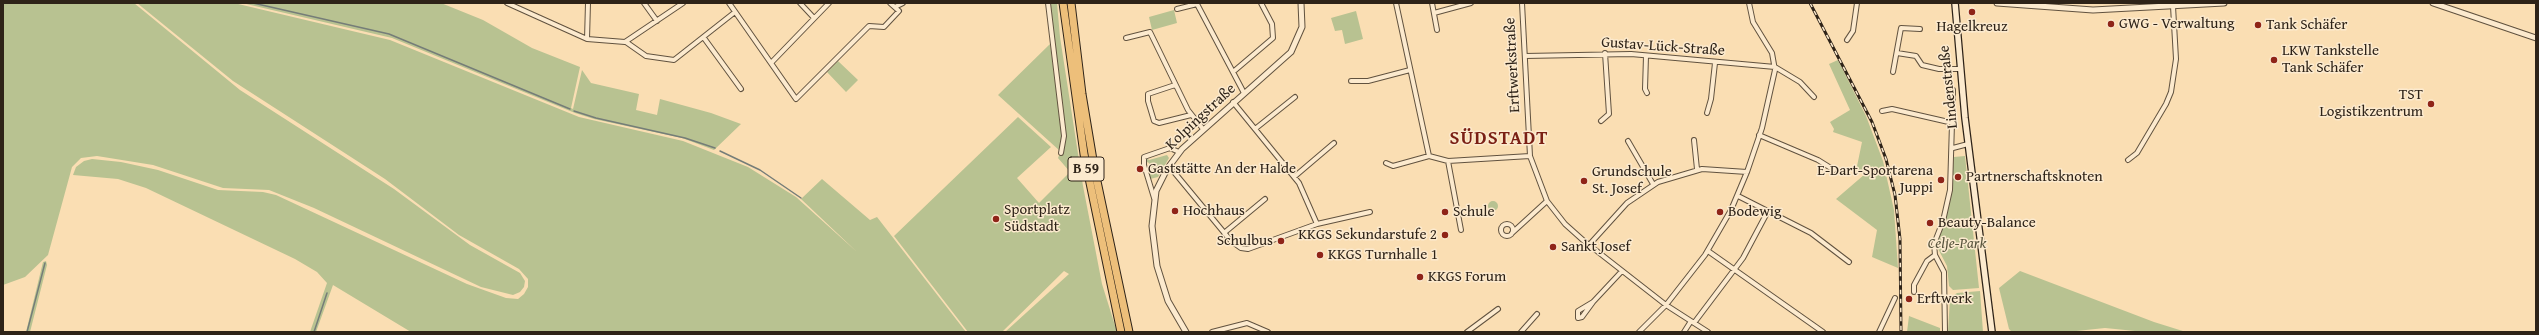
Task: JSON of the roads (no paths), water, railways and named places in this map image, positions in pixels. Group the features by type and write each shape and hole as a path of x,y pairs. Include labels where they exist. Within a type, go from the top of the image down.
{"highway":[{"name":"B 59","path":"1063,3 1086,166 1121,332"},
{"name":"B 59","path":"1071,3 1095,172 1129,332"},
{"path":"1075,36 1077,20 1076,3"}],"main road":[{"name":"Lindenstraße","path":"1954,3 1959,69 1983,274 1992,332"}],"street":[{"path":"507,3 587,39 626,42 643,54 671,60 679,58 735,12"},
{"path":"587,39 588,3"},
{"path":"644,3 657,21"},
{"path":"626,42 682,3"},
{"path":"729,3 796,99 869,26 884,27 899,11 890,3"},
{"path":"800,3 814,18"},
{"path":"771,63 829,3"},
{"path":"895,7 903,3"},
{"path":"1048,3 1064,136 1061,153"},
{"path":"1233,72 1273,38 1272,24 1260,3"},
{"name":"Kolpingstraße","path":"1186,332 1168,301 1157,266 1152,226 1154,198 1169,166 1179,152 1233,102 1283,60 1294,48 1302,27 1301,3"},
{"path":"1396,3 1429,156"},
{"path":"1432,3 1437,30"},
{"path":"1434,13 1471,3"},
{"name":"Erftwerkstraße","path":"1522,3 1530,156 1547,201 1565,224 1589,245 1666,305 1708,332"},
{"path":"1639,332 1666,305 1708,250 1738,196 1747,172 1759,135 1775,67 1772,53 1753,22 1749,3"},
{"path":"1847,40 1853,31 1857,3"},
{"path":"1997,3 2083,10 2224,3"},
{"path":"2083,3 2083,10"},
{"path":"2122,3 2122,9"},
{"path":"2433,3 2536,38"},
{"path":"1177,9 1197,4 1244,93"},
{"path":"2128,160 2137,153 2166,104 2171,92 2176,59 2173,6"},
{"path":"1893,72 1901,28 1920,29"},
{"path":"1126,38 1150,32 1191,114 1203,129"},
{"path":"704,38 741,89"},
{"path":"1897,52 1916,56 1922,65 1939,69 1959,69"},
{"path":"1601,121 1609,114 1605,53"},
{"name":"Gustav-Lück-Straße","path":"1525,56 1605,53 1775,67"},
{"path":"1646,56 1645,89 1647,93"},
{"path":"1706,113 1712,99 1715,63"},
{"path":"1775,67 1800,82 1814,97"},
{"path":"1351,81 1368,80 1410,70"},
{"path":"1176,85 1148,94 1148,100 1154,121 1159,123 1191,114"},
{"name":"Lindenstraße","path":"1935,255 1934,244 1943,221 1950,190 1953,148 1953,90"},
{"path":"1255,129 1295,97"},
{"path":"1233,102 1294,177 1304,193 1317,224"},
{"path":"1882,111 1892,109 1953,123"},
{"path":"1759,135 1818,160 1834,170"},
{"path":"1694,140 1697,169"},
{"path":"1628,141 1653,184"},
{"path":"1294,177 1334,143"},
{"name":"Lindenstraße","path":"1953,148 1968,144"},
{"path":"1154,198 1144,165 1144,157 1170,148 1179,152"},
{"path":"1386,163 1393,166 1429,156 1448,161 1530,156"},
{"path":"1448,161 1461,230"},
{"path":"1169,166 1224,232 1241,248 1249,248 1317,224 1370,212"},
{"path":"1589,245 1627,203 1653,184 1697,169 1715,168 1747,172"},
{"path":"1738,196 1814,235 1849,262"},
{"path":"1224,232 1265,200"},
{"path":"1512,233 1547,201"},
{"path":"1684,332 1735,269 1753,242 1768,211"},
{"path":"1708,250 1823,332"},
{"path":"1914,292 1914,285 1927,261 1935,255 1945,273 1945,332"},
{"path":"1593,302 1622,271"},
{"path":"1878,332 1895,298"},
{"path":"1467,332 1498,309"},
{"path":"1521,332 1537,314"},
{"path":"1212,332 1244,323 1254,325 1268,332"}],"waterway":[{"path":"253,3 389,34 570,109"},
{"path":"574,111 596,118 685,138 715,148"},
{"path":"720,151 760,170 801,198"},
{"path":"27,332 45,263"},
{"path":"314,332 327,293"}],"railway":[{"path":"1810,3 1872,122 1886,159 1895,195 1900,239 1901,332"}],"place":[{"name":"Hagelkreuz","path":"1972,12"},
{"name":"GWG - Verwaltung","path":"2111,24"},
{"name":"Tank Schäfer","path":"2258,25"},
{"name":"LKW Tankstelle Tank Schäfer","path":"2274,60"},
{"name":"TST Logistikzentrum","path":"2431,104"},
{"name":"Gaststätte An der Halde","path":"1140,169"},
{"name":"Partnerschaftsknoten","path":"1958,177"},
{"name":"E-Dart-Sportarena Juppi","path":"1941,180"},
{"name":"Grundschule St. Josef","path":"1584,181"},
{"name":"Hochhaus","path":"1175,211"},
{"name":"Schule","path":"1445,212"},
{"name":"Bodewig","path":"1720,212"},
{"name":"Sportplatz Südstadt","path":"996,219"},
{"name":"Beauty-Balance","path":"1930,223"},
{"name":"KKGS Sekundarstufe 2","path":"1445,235"},
{"name":"Schulbus","path":"1281,241"},
{"name":"Sankt Josef","path":"1553,247"},
{"name":"KKGS Turnhalle 1","path":"1320,255"},
{"name":"KKGS Forum","path":"1420,277"},
{"name":"Erftwerk","path":"1909,299"}],"district":[{"name":"SÜDSTADT","path":"1499,139"}],"park label":[{"name":"Celje-Park","path":"1957,244"}]}
